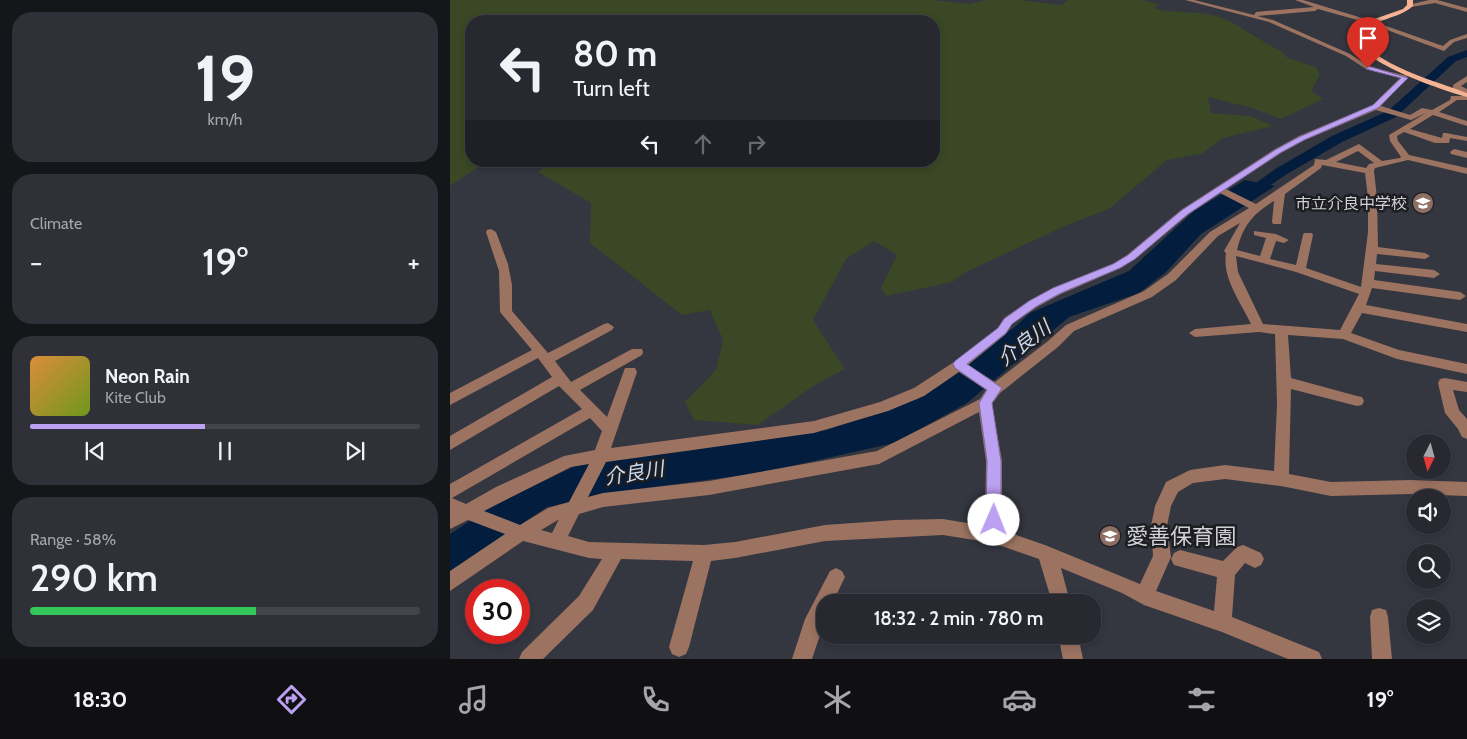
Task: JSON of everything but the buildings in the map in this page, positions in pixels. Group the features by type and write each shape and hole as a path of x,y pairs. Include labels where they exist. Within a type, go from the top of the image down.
{"main road":[{"path":"1411,3 1405,10 1360,26 1354,32 1354,38 1360,47 1370,54 1409,74 1440,84 1467,96"}],"street":[{"path":"1188,0 1238,15 1270,21 1348,55 1368,68 1409,74"},
{"path":"1298,0 1370,22 1444,49 1452,41 1467,36"},
{"path":"1411,3 1433,1 1467,10"},
{"path":"1238,15 1320,8"},
{"path":"1348,55 1370,54"},
{"path":"450,521 470,513 502,492 569,461 814,428 883,407 919,392 960,365 1002,330 1008,321 1033,304 1057,291 1117,266 1131,257 1185,212 1223,192 1278,151 1302,138 1379,108 1409,74"},
{"path":"1467,78 1456,87 1467,90"},
{"path":"1406,157 1394,141 1393,135 1453,101 1454,98 1467,96"},
{"path":"1379,108 1408,117"},
{"path":"1467,124 1425,110 1408,117 1393,130 1435,140 1446,141 1446,135 1467,139"},
{"path":"1327,163 1359,147 1379,164"},
{"path":"1454,152 1467,155"},
{"path":"1344,335 1366,287 1371,250 1374,189 1369,171 1372,166 1396,162 1406,157 1467,171"},
{"path":"993,535 994,461 985,403 993,387 1053,344 1070,328 1148,294 1172,277 1214,234 1280,193 1318,166 1318,162 1369,171"},
{"path":"1223,192 1255,209"},
{"path":"1277,222 1280,193"},
{"path":"1255,209 1242,225 1229,251 1229,262 1238,290 1249,306 1259,328"},
{"path":"491,232 502,256 506,286 504,304 506,312 565,384 610,429"},
{"path":"1258,232 1284,240"},
{"path":"1300,270 1308,235"},
{"path":"1264,261 1272,236"},
{"path":"1371,250 1425,256"},
{"path":"1229,251 1366,287 1460,296"},
{"path":"1369,267 1434,274"},
{"path":"1358,308 1467,328"},
{"path":"450,400 543,355 608,327"},
{"path":"1195,333 1259,328 1344,335 1397,354 1467,369"},
{"path":"1281,330 1285,382 1285,437 1281,479"},
{"path":"450,444 565,384 637,352"},
{"path":"960,365 993,387"},
{"path":"558,540 600,458 630,372"},
{"path":"1285,382 1357,401"},
{"path":"1467,388 1445,383 1452,413 1465,426 1467,433"},
{"path":"450,582 518,532 554,513 603,500 709,488 879,457 985,403"},
{"path":"450,492 592,411"},
{"path":"1144,596 1162,557 1159,526 1163,506 1172,487 1190,477 1225,472 1281,479 1331,489 1411,487 1467,489"},
{"path":"450,505 518,532 558,540 589,550 704,553 735,550 825,533 895,528 943,527 993,535 1045,553 1128,587 1144,596 1222,623 1312,659"},
{"path":"530,659 586,603 616,551"},
{"path":"679,647 704,553"},
{"path":"1045,553 1053,571 1058,594"},
{"path":"1222,623 1226,571 1243,553 1255,559"},
{"path":"1180,559 1226,571"},
{"path":"802,659 812,626 836,577"},
{"path":"1379,617 1382,659"},
{"path":"1070,644 1074,659"}],"green space":[{"path":"450,0 932,0 970,4 986,0 1018,0 1061,5 1068,0 1141,0 1158,4 1155,9 1201,13 1224,19 1281,51 1288,58 1316,67 1320,75 1311,91 1323,99 1281,119 1252,108 1208,97 1211,113 1251,116 1273,126 1223,138 1201,154 1167,160 1109,209 1067,225 966,272 952,282 886,296 881,288 897,255 874,241 846,259 813,320 845,369 815,385 758,425 694,420 685,402 716,370 723,340 710,310 682,315 590,243 591,203 538,172 544,167 940,167 940,15 465,15 465,167 478,167 450,186"}],"water":[{"path":"1245,180 1275,186 1201,234 1166,272 1139,293 1069,317 967,403 894,443 760,473 622,491 547,507 450,572 450,534 492,506 579,464 687,451 827,430 918,399 1016,326 1030,313 1129,271 1194,211"}],"waterway":[{"name":"介良川","path":"1241,199 1282,171 1337,139 1392,114 1452,59 1467,53"}],"place":[{"name":"市立介良中学校","path":"1423,203"},
{"name":"愛善保育園","path":"1110,536"}],"route":[{"path":"994,520 994,461 985,403 995,388 959,364 1002,330 1008,321 1033,304 1057,291 1117,266 1131,257 1185,212 1278,151 1302,138 1376,107 1405,78 1368,68"}]}
